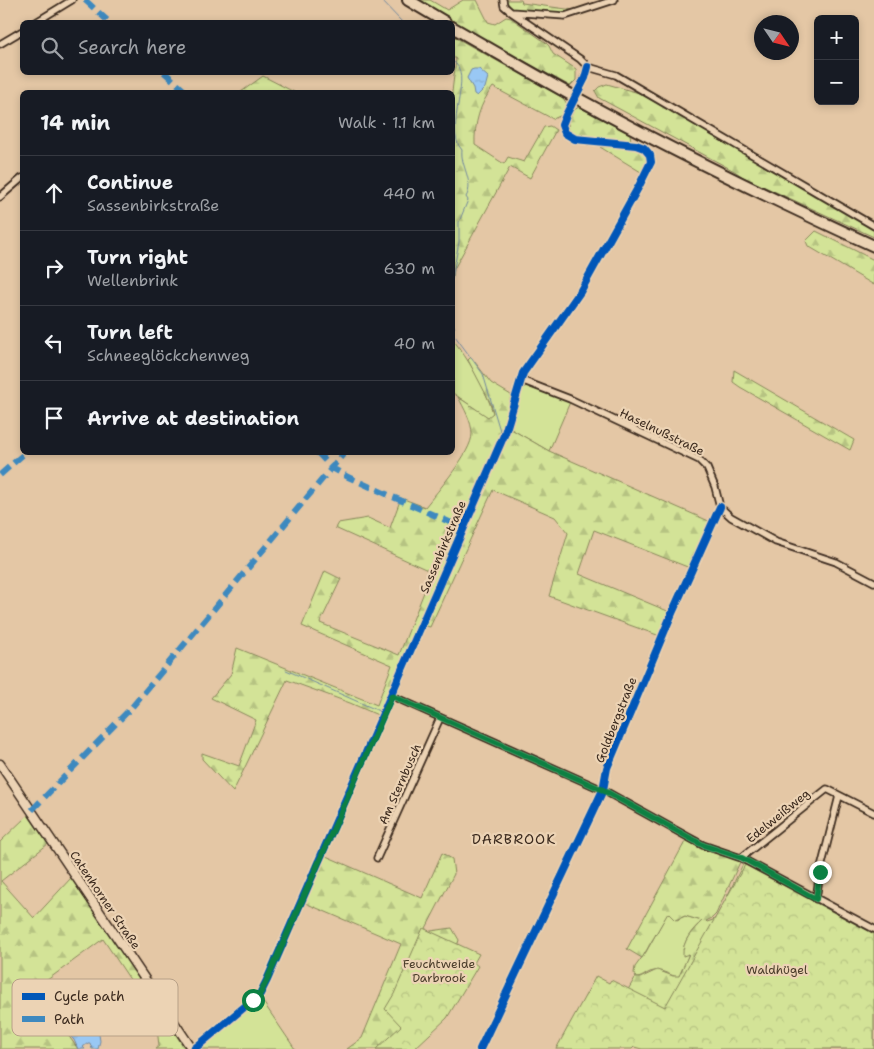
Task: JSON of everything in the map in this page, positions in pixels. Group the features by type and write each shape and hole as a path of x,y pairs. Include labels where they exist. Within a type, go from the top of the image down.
{"highway":[{"path":"408,0 442,20"},
{"path":"455,29 584,102 668,146 874,246"}],"street":[{"path":"39,20 72,0"},
{"path":"503,0 504,6 511,12 580,59 588,67 616,75 874,226"},
{"path":"511,12 565,16 614,0"},
{"path":"0,44 20,31"},
{"path":"578,93 588,67"},
{"name":"Sassenbirkstraße","path":"193,1049 260,994 392,696 505,433 523,373 580,292 651,162 650,155 644,148 636,145 575,139 565,133 562,125 572,103"},
{"path":"0,197 20,180"},
{"name":"Haselnußstraße","path":"520,380 570,399 700,460 707,468 715,486 720,508"},
{"path":"720,508 731,517 776,542 836,562 874,582"},
{"name":"Goldbergstraße","path":"480,1049 603,790 607,768 673,611 720,508"},
{"path":"392,696 603,790 703,845 742,858 816,899 874,928"},
{"name":"Am Sternbusch","path":"377,858 440,718"},
{"name":"Catenhorner Straße","path":"0,764 146,979"},
{"name":"Edelweißweg","path":"742,858 827,789 839,796"},
{"path":"816,899 820,872 839,796 874,814"},
{"name":"Catenhorner Straße","path":"178,1027 193,1049"}],"green space":[{"path":"415,0 430,0 447,10 463,0 477,0 488,22 495,24 506,17 511,18 545,42 553,54 576,69 576,80 570,86 455,24 455,20 448,20"},
{"path":"506,0 521,0 522,3 574,10 567,13 516,12"},
{"path":"455,37 563,98 567,104 562,115 553,119 493,87 488,93 479,114 475,145 504,164 508,157 524,162 544,127 550,126 556,130 530,178 510,167 455,267 455,90 452,90 456,59"},
{"path":"263,76 290,90 244,90"},
{"path":"607,84 639,93 874,228 874,237 743,177 599,98 595,91"},
{"path":"579,107 630,134 631,141 591,138 569,131 568,123 574,110"},
{"path":"600,147 626,147 639,150 644,153 647,162 646,166 641,172"},
{"path":"816,231 874,260 874,285 808,246 806,241"},
{"path":"455,342 486,393 493,413 488,418 455,394"},
{"path":"471,357 491,383 511,395 504,425 549,451 711,522 690,568 594,530 579,574 670,612 660,636 549,596 568,533 555,517 493,490 430,627 419,624 380,716 287,680 233,792 202,759 202,753 239,766 256,720 211,698 231,674 237,648 377,705 392,665 302,626 325,571 341,579 320,623 399,655 432,572 335,528 338,523 368,518 390,528 401,498 425,507 453,472 466,451 472,434 471,425 458,397 488,417 493,413 491,404 468,360"},
{"path":"734,370 854,440 850,450 740,387 733,382"},
{"path":"528,385 570,402 549,451 511,429 522,389"},
{"path":"28,815 48,844 1,881 34,918 71,878 139,979 130,979 103,939 49,979 12,979 12,1036 69,1036 78,1049 0,1049 0,842"},
{"name":"Waldhügel","path":"686,840 701,849 740,862 716,914 707,922 713,920 718,915 743,864 874,934 874,1049 650,1049 626,993 635,978 640,978 657,970 673,976 679,976 689,954 683,956 686,941 702,921 685,916 675,920 668,913 642,958 627,949"},
{"path":"442,853 452,859 454,874 424,932 452,928 459,940 456,950 411,1034 410,1049 347,1049 362,1038 401,944 305,903 326,856 422,898"},
{"name":"Waldhügel","path":"745,865 874,934 874,1049 642,1049 634,1047 632,1049 556,1049 596,976 609,983 611,980 665,1007"},
{"path":"670,913 677,920 685,916 702,921 686,941 683,950 689,953 682,972 678,977 661,971 654,971 636,978 634,973 635,967 646,952 667,914"},
{"name":"Feuchtweide Darbrook","path":"423,928 479,954 474,963 478,966 447,1018 414,1049 376,1049 401,1026 385,1009 394,994"},
{"path":"261,999 295,1049 201,1048"},
{"path":"158,1036 177,1036 185,1049 155,1049 159,1046"}],"water":[{"path":"479,69 488,77 485,88 477,96 474,94 467,78 471,70"},
{"path":"70,1036 99,1036 100,1041 98,1049 92,1049 90,1043 88,1043 83,1047 85,1049 78,1049"}],"waterway":[{"path":"381,0 400,20"},
{"path":"455,64 461,77 455,129"},
{"path":"455,129 457,141 462,150 469,186 466,197 468,200 459,222 459,242 455,263"},
{"path":"455,336 483,374 501,434"},
{"path":"499,455 513,417"},
{"path":"470,523 496,461"},
{"path":"421,636 465,535"},
{"path":"437,582 452,549"},
{"path":"416,630 434,589"},
{"path":"286,670 379,711 381,711 389,692"}],"marked path":[{"path":"85,0 107,20"},
{"path":"167,75 184,90"},
{"path":"0,475 23,455"},
{"path":"320,455 332,468 348,477 463,528"},
{"path":"32,810 132,707 342,455"}],"cycle path":[{"path":"194,1049 260,994 505,433 523,373 580,292 651,162 650,155 644,148 636,145 575,139 565,133 562,125 585,78 588,67"},
{"path":"480,1049 603,790 607,768 673,611 720,507"}],"district":[{"name":"DARBROOK","path":"514,839"}],"route":[{"path":"253,1000 260,994 267,980 392,696 603,790 703,845 742,858 816,899 820,872"}]}
